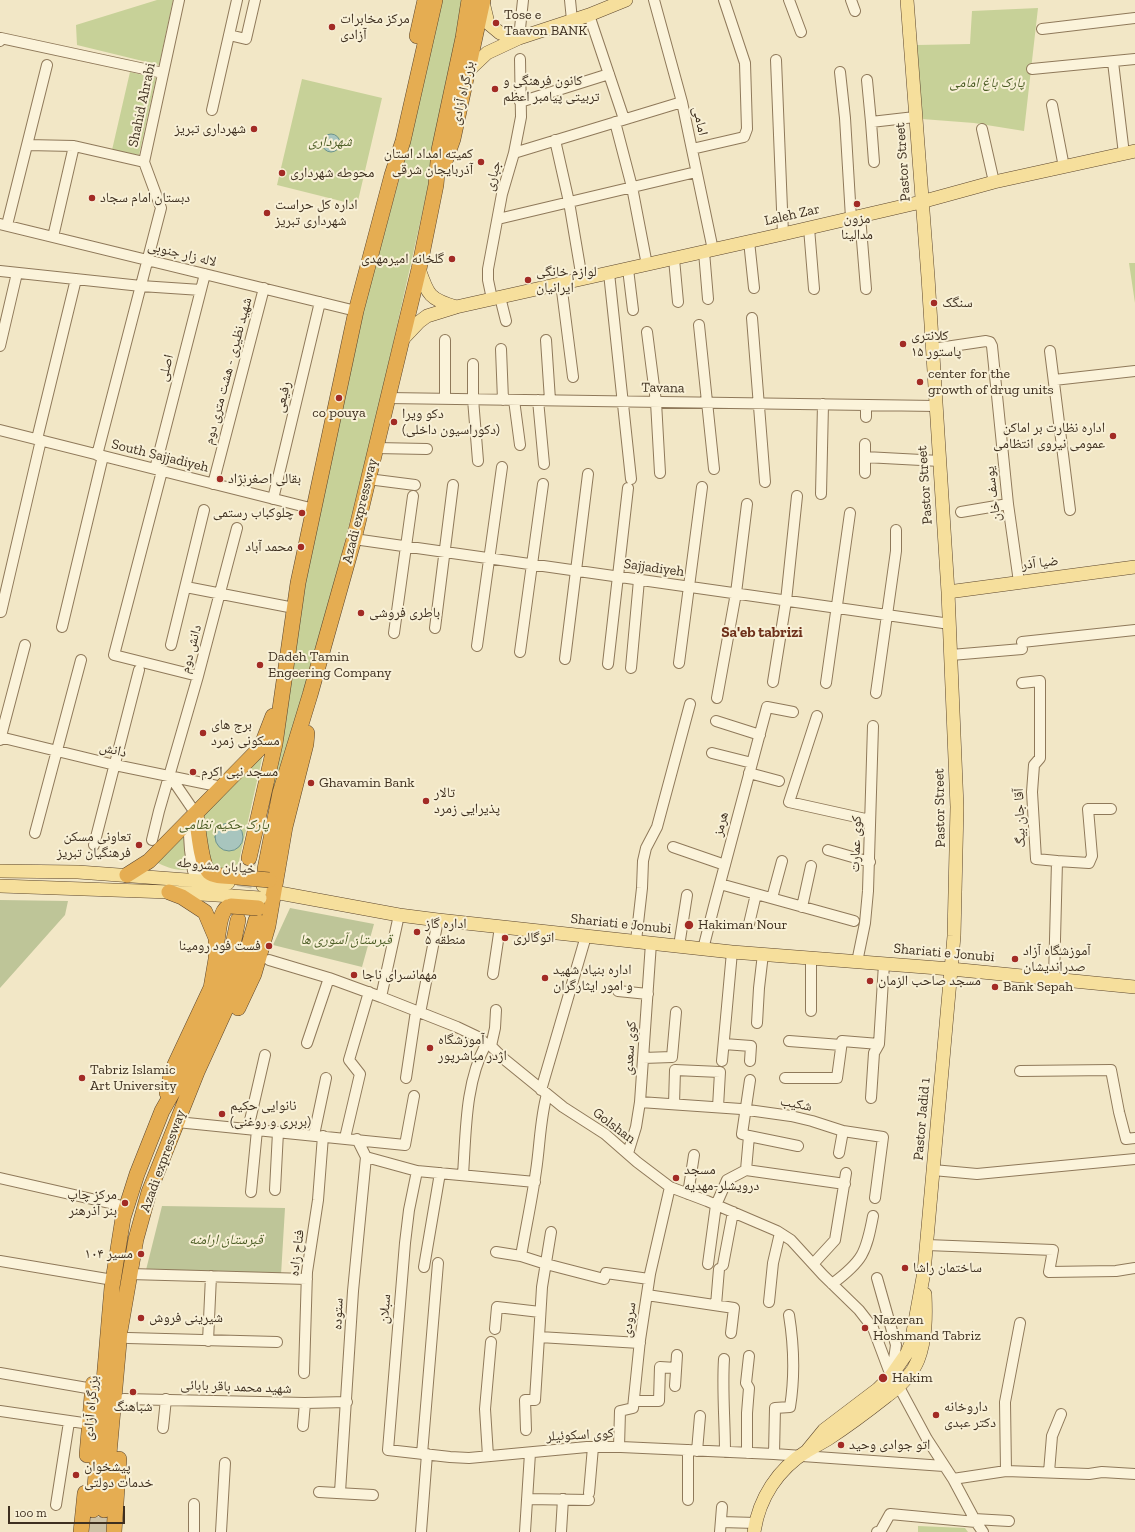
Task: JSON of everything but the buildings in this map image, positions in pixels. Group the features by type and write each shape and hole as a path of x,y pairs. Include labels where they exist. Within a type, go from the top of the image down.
{"highway":[{"path":"392,175 397,125 424,0"},
{"path":"249,858 275,744 298,583 356,311 392,175 404,141 435,0"},
{"name":"Azadi expressway","path":"90,1521 136,1240 149,1192 176,1122 239,980 265,896 280,793 310,695 354,539 419,269 436,185 438,150 463,38 469,0"},
{"name":"بزرگراه آزادی","path":"436,185 453,139 483,0"},
{"path":"127,876 149,861 261,747 282,691"},
{"path":"196,814 204,865 209,872 214,874 233,891 265,896"},
{"path":"233,891 265,896"},
{"path":"216,947 223,912 228,906 233,891"},
{"path":"162,1111 172,1071 211,988 216,959 216,938 205,912 182,897 169,892"},
{"name":"Azadi expressway","path":"90,1521 113,1283 123,1218 137,1174 162,1111 183,1074 216,1006 226,979 238,920"},
{"path":"112,1529 124,1399 128,1338 129,1281"},
{"name":"بزرگراه آزادی","path":"90,1521 90,1424 98,1336 113,1283"}],"main road":[{"path":"483,0 488,23 500,33 519,38"},
{"name":"Pastor Street","path":"907,0 950,624 957,806 956,880 951,969"},
{"path":"469,70 487,53 519,38 589,15 617,1"},
{"name":"Laleh Zar","path":"402,340 419,322 427,316 456,307 783,234 921,202 994,182 1130,152"},
{"path":"419,269 426,288 432,298 456,307"},
{"name":"ضیا آذر","path":"948,592 1135,567"},
{"name":"خیابان مشروطه","path":"0,871 78,872 203,881 233,891"},
{"name":"خیابان مشروطه","path":"0,886 169,892 233,891"},
{"name":"Shariati e Jonubi","path":"265,896 438,920 636,942 732,952 951,969 1135,987"},
{"name":"Pastor Jadid 1","path":"755,1527 766,1492 779,1476 803,1454 824,1430 874,1392 895,1382 911,1343 924,1272 951,969"}],"street":[{"name":"Shahid Ahrabi","path":"62,627 100,455 161,208 144,162 179,0"},
{"path":"212,110 237,0"},
{"path":"229,35 246,39 255,0"},
{"path":"519,38 523,0"},
{"path":"570,0 572,20"},
{"name":"امامی","path":"654,0 682,102 692,149 708,251 708,299"},
{"path":"692,149 744,137 747,129 745,63 724,0"},
{"path":"789,0 801,32"},
{"path":"851,0 854,10"},
{"path":"589,15 609,74 647,265"},
{"path":"1042,29 1135,18"},
{"path":"0,39 163,73"},
{"name":"جباری","path":"506,321 488,280 488,269 502,194 514,154 520,117 520,59"},
{"path":"1032,70 1135,59"},
{"path":"776,60 783,234"},
{"path":"1113,62 1130,152"},
{"path":"4,225 27,145 47,65"},
{"path":"840,72 855,217 866,289"},
{"path":"520,102 609,74"},
{"path":"867,80 872,122 874,162"},
{"path":"514,154 682,102"},
{"path":"1052,105 1064,167"},
{"path":"872,122 915,117"},
{"path":"982,129 994,182"},
{"path":"556,140 569,202 582,279"},
{"path":"27,145 74,146 144,162"},
{"path":"53,237 74,146"},
{"path":"498,219 696,172"},
{"name":"لاله زار جنوبی","path":"4,225 356,311"},
{"path":"809,228 814,289"},
{"path":"749,241 754,288"},
{"path":"674,259 678,302"},
{"path":"628,269 633,310"},
{"path":"0,271 141,286 201,290"},
{"path":"0,346 17,273"},
{"path":"608,664 629,483 623,401 609,273"},
{"name":"اصلی","path":"198,676 114,655 205,274"},
{"path":"1,612 76,279"},
{"path":"561,283 573,377"},
{"name":"شهید نظیری - هشت متری دوم","path":"213,484 264,288"},
{"name":"رفیعی","path":"273,499 320,302"},
{"path":"752,318 765,482"},
{"path":"699,325 714,469"},
{"path":"647,332 656,402 660,473"},
{"path":"445,340 445,399"},
{"path":"546,340 550,400"},
{"name":"یوسف خان","path":"932,349 986,341 990,342 992,346 1008,504 1019,582"},
{"path":"501,349 503,400"},
{"path":"1050,351 1070,510"},
{"path":"473,364 473,399 478,461"},
{"path":"1054,380 1135,371"},
{"name":"Tavana","path":"388,398 936,406"},
{"path":"514,400 520,445"},
{"path":"538,400 544,464"},
{"path":"821,494 823,404"},
{"path":"866,405 866,417"},
{"name":"South Sajjadiyeh","path":"0,430 314,509"},
{"path":"865,473 866,444"},
{"path":"376,448 427,449"},
{"path":"865,457 940,462"},
{"path":"477,646 502,467"},
{"path":"564,659 588,474"},
{"path":"368,479 416,485"},
{"path":"520,652 543,484"},
{"path":"435,628 453,485"},
{"path":"679,663 702,487"},
{"path":"394,633 413,496"},
{"path":"773,682 786,601 797,496"},
{"path":"717,698 736,594 747,504"},
{"path":"961,512 1008,504"},
{"path":"171,645 204,510"},
{"path":"826,683 850,513"},
{"name":"دانش دوم","path":"152,840 198,676 237,528"},
{"path":"876,694 896,552 896,530"},
{"name":"Sajjadiyeh","path":"354,539 950,624"},
{"path":"631,668 639,580"},
{"path":"186,587 294,608"},
{"path":"951,656 1135,630"},
{"path":"0,738 25,645"},
{"path":"35,833 81,660"},
{"path":"94,845 139,670"},
{"name":"آقا جان بیگ","path":"1022,683 1040,680 1040,758 1034,765 1032,792 1036,859 1057,862"},
{"path":"636,942 642,888 643,861 646,848 657,827 690,704"},
{"name":"هرمز","path":"704,949 767,707 794,712"},
{"path":"817,716 789,802 870,820"},
{"path":"716,721 760,735"},
{"name":"کوی عمارت","path":"857,962 865,923 870,862 873,726"},
{"name":"دانش","path":"0,738 115,765 222,787"},
{"path":"712,753 779,781"},
{"path":"170,776 196,814 189,836 190,850 193,871 203,881"},
{"path":"1054,979 1057,862 1089,862 1092,856 1088,809 1111,808"},
{"path":"673,847 725,865"},
{"path":"828,850 870,862"},
{"path":"772,898 782,861"},
{"path":"802,907 811,866"},
{"path":"720,884 854,921"},
{"path":"749,924 756,894"},
{"path":"679,946 687,895"},
{"path":"381,997 399,915"},
{"path":"406,1078 418,1012 438,920"},
{"path":"493,974 500,927"},
{"path":"521,1256 527,1217 531,1208 535,1182 544,1092 586,936"},
{"name":"کوی سعدی","path":"628,1154 636,1127 640,1102 651,943"},
{"path":"722,1061 732,952"},
{"path":"757,1023 763,954"},
{"path":"811,958 811,1011"},
{"name":"Golshan","path":"269,960 369,992 457,1027 478,1037 562,1107 605,1134 670,1187 734,1212 780,1233 791,1240 832,1284 859,1310 873,1328 895,1382 927,1439 953,1479 975,1521 983,1532"},
{"path":"871,1098 874,1052 878,1044 884,964"},
{"path":"307,1043 329,978"},
{"path":"618,991 648,994"},
{"path":"345,1138 360,1074 349,1060 369,992"},
{"path":"463,1175 470,1096 478,1064 489,1045 495,1028 496,1010"},
{"path":"643,1058 672,1058 676,1012"},
{"path":"789,1041 841,1045"},
{"path":"785,1078 837,1078 842,1041 878,1044"},
{"path":"724,1044 751,1046 750,1061"},
{"path":"251,1192 253,1129 265,1055"},
{"path":"674,1104 675,1070 720,1072 718,1107"},
{"path":"1020,1071 1112,1070 1119,1112 1131,1138"},
{"name":"فتاح زاده","path":"304,1373 308,1264 318,1200 319,1136 326,1078"},
{"path":"746,1170 746,1110 750,1080"},
{"path":"176,1122 405,1145 414,1096"},
{"name":"شکیب","path":"640,1102 718,1107 791,1116 843,1131 883,1137 875,1198"},
{"path":"840,1153 843,1131"},
{"path":"275,1190 278,1132"},
{"path":"745,1135 798,1146"},
{"path":"357,1139 366,1158 417,1171 535,1182"},
{"path":"688,1194 694,1155"},
{"name":"ستوده","path":"340,1492 353,1291 366,1158"},
{"path":"933,1170 977,1174 1135,1159"},
{"path":"708,1264 716,1205 728,1180 746,1170 845,1184"},
{"name":"سبلان","path":"388,1450 403,1263 409,1210 417,1171"},
{"path":"424,1267 440,1173"},
{"path":"813,1264 835,1240 846,1173"},
{"path":"0,1178 127,1207"},
{"name":"سرودی","path":"634,1401 649,1279 656,1242 670,1187"},
{"path":"716,1305 721,1267 734,1212"},
{"path":"832,1284 850,1271 864,1253 873,1216"},
{"path":"526,1430 524,1400 535,1400 540,1312 551,1232"},
{"path":"769,1302 773,1263 780,1233"},
{"path":"926,1245 1053,1250 1049,1272 1135,1268"},
{"path":"496,1252 521,1256 604,1279 606,1273 649,1279"},
{"path":"0,1261 113,1283"},
{"path":"421,1532 438,1263"},
{"path":"208,1341 211,1276"},
{"path":"129,1281 211,1276 307,1279"},
{"path":"877,1278 896,1345 895,1382"},
{"path":"647,1296 734,1308 731,1333"},
{"path":"495,1329 497,1307 540,1312"},
{"path":"774,1454 775,1408 790,1407 792,1394 793,1346 789,1315"},
{"path":"1006,1471 1005,1402 1020,1323"},
{"path":"539,1337 640,1343"},
{"path":"128,1338 277,1342"},
{"path":"488,1456 485,1408 491,1342"},
{"path":"675,1386 677,1355"},
{"path":"747,1453 747,1413 749,1388 746,1383 749,1356"},
{"path":"724,1359 723,1393 725,1452"},
{"path":"619,1447 620,1411 633,1408 634,1401 659,1401 660,1367 676,1368"},
{"path":"0,1373 93,1389"},
{"name":"شهید محمد باقر بابائی","path":"124,1399 305,1403 347,1402"},
{"path":"163,1428 166,1400"},
{"path":"303,1426 305,1403"},
{"path":"0,1411 90,1424"},
{"path":"1049,1472 1052,1436 1060,1414"},
{"path":"688,1500 693,1450 700,1416"},
{"path":"56,1505 70,1422"},
{"path":"527,1499 563,1499 589,1496 593,1447"},
{"name":"کوی اسکوئیلر","path":"388,1450 469,1458 593,1447 619,1447 803,1454 944,1466"},
{"path":"525,1532 530,1452"},
{"path":"221,1532 225,1463"},
{"path":"953,1479 1006,1471 1089,1474 1102,1472 1135,1474"},
{"path":"319,1492 373,1495"},
{"path":"561,1532 563,1499"},
{"path":"194,1504 194,1532"},
{"path":"722,1507 721,1527 755,1527"},
{"path":"877,1532 880,1532 890,1514 975,1521 1009,1521"}],"green space":[{"path":"157,0 173,0 159,65 77,45 76,25"},
{"path":"441,0 464,0 432,155 428,187 380,402 310,679 270,806 303,582 364,308 407,150"},
{"name":"پارک باغ امامی","path":"1038,8 1024,131 974,123 922,119 917,45 970,44 972,11"},
{"path":"130,72 156,78 139,155 112,150"},
{"name":"شهرداری","path":"302,79 382,98 357,205 277,185"},
{"path":"1129,263 1135,263 1135,303"},
{"name":"پارک حکیم نظامی","path":"263,754 237,870 206,867 201,819 207,809"},
{"path":"187,829 190,869 177,869 156,862"},
{"path":"0,900 68,901 65,915 0,988"},
{"name":"قبرستان آسوری ها","path":"290,908 374,924 362,967 273,945"},
{"name":"قبرستان ارامنه","path":"162,1206 285,1208 281,1275 146,1270"},
{"path":"918,1526 965,1528 968,1532 918,1532"}],"water":[{"path":"327,134 335,134 340,139 338,150 335,152 327,152 322,147 322,139"},
{"path":"229,823 239,827 243,837 239,847 229,851 219,847 215,837 219,827"}],"tunnel":[{"path":"240,910 249,858"},
{"path":"91,1532 93,1510"},
{"path":"103,1532 104,1510"}],"place":[{"name":"Tose e Taavon BANK","path":"496,23"},
{"name":"مرکز مخابرات آزادی","path":"332,27"},
{"name":"کانون فرهنگی و تربیتی پیامبر اعظم","path":"495,89"},
{"name":"شهرداری تبریز","path":"254,129"},
{"name":"کمیته امداد استان آذربایجان شرقی","path":"481,162"},
{"name":"محوطه شهرداری","path":"282,173"},
{"name":"دبستان امام سجاد","path":"92,198"},
{"name":"مزون مدالینا","path":"857,204"},
{"name":"اداره کل حراست شهرداری تبریز","path":"267,213"},
{"name":"گلخانه امیرمهدی","path":"452,259"},
{"name":"لوازم خانگی ایرانیان","path":"528,280"},
{"name":"سنگک","path":"934,303"},
{"name":"کلانتری ۱۵ پاستور","path":"903,344"},
{"name":"center for the growth of drug units","path":"920,382"},
{"name":"co pouya","path":"339,398"},
{"name":"دکو ویرا (دکوراسیون داخلی)","path":"394,422"},
{"name":"اداره نظارت بر اماکن عمومی نیروی انتظامی","path":"1113,436"},
{"name":"بقالی اصغرنژاد","path":"220,479"},
{"name":"چلوکباب رستمی","path":"302,513"},
{"name":"محمد آباد","path":"301,547"},
{"name":"باطری فروشی","path":"361,613"},
{"name":"Dadeh Tamin Engeering Company","path":"260,665"},
{"name":"برج های مسکونی زمرد","path":"203,733"},
{"name":"مسجد نبی اکرم","path":"193,772"},
{"name":"Ghavamin Bank","path":"311,783"},
{"name":"تالار پذیرایی زمرد","path":"426,801"},
{"name":"تعاونی مسکن فرهنگیان تبریز","path":"139,845"},
{"name":"Hakiman Nour","path":"689,925"},
{"name":"اداره گاز منطقه ۵","path":"417,932"},
{"name":"اتوگالری","path":"505,938"},
{"name":"فست فود رومینا","path":"269,946"},
{"name":"آموزشگاه آزاد صدراندیشان","path":"1015,959"},
{"name":"مهمانسرای ناجا","path":"354,975"},
{"name":"اداره بنیاد شهید و امور ایثارگران","path":"545,978"},
{"name":"مسجد صاحب الزمان","path":"870,981"},
{"name":"Bank Sepah","path":"995,987"},
{"name":"آموزشگاه اژدر مباشرپور","path":"430,1048"},
{"name":"Tabriz Islamic Art University","path":"82,1078"},
{"name":"نانوایی حکیم (بربری و روغنی)","path":"222,1114"},
{"name":"مسجد درویشلر-مهدیه","path":"676,1178"},
{"name":"مرکز چاپ بنر آذرهنر","path":"125,1203"},
{"name":"مسیر ۱۰۴","path":"141,1254"},
{"name":"ساختمان راشا","path":"905,1268"},
{"name":"شیرینی فروش","path":"141,1318"},
{"name":"Nazeran Hoshmand Tabriz","path":"865,1328"},
{"name":"Hakim","path":"883,1378"},
{"name":"شباهنگ","path":"133,1392"},
{"name":"داروخانه دکتر عبدی","path":"936,1415"},
{"name":"اتو جوادی وحید","path":"841,1445"},
{"name":"پیشخوان خدمات دولتی","path":"76,1475"}],"district":[{"name":"Sa'eb tabrizi","path":"762,633"}]}
